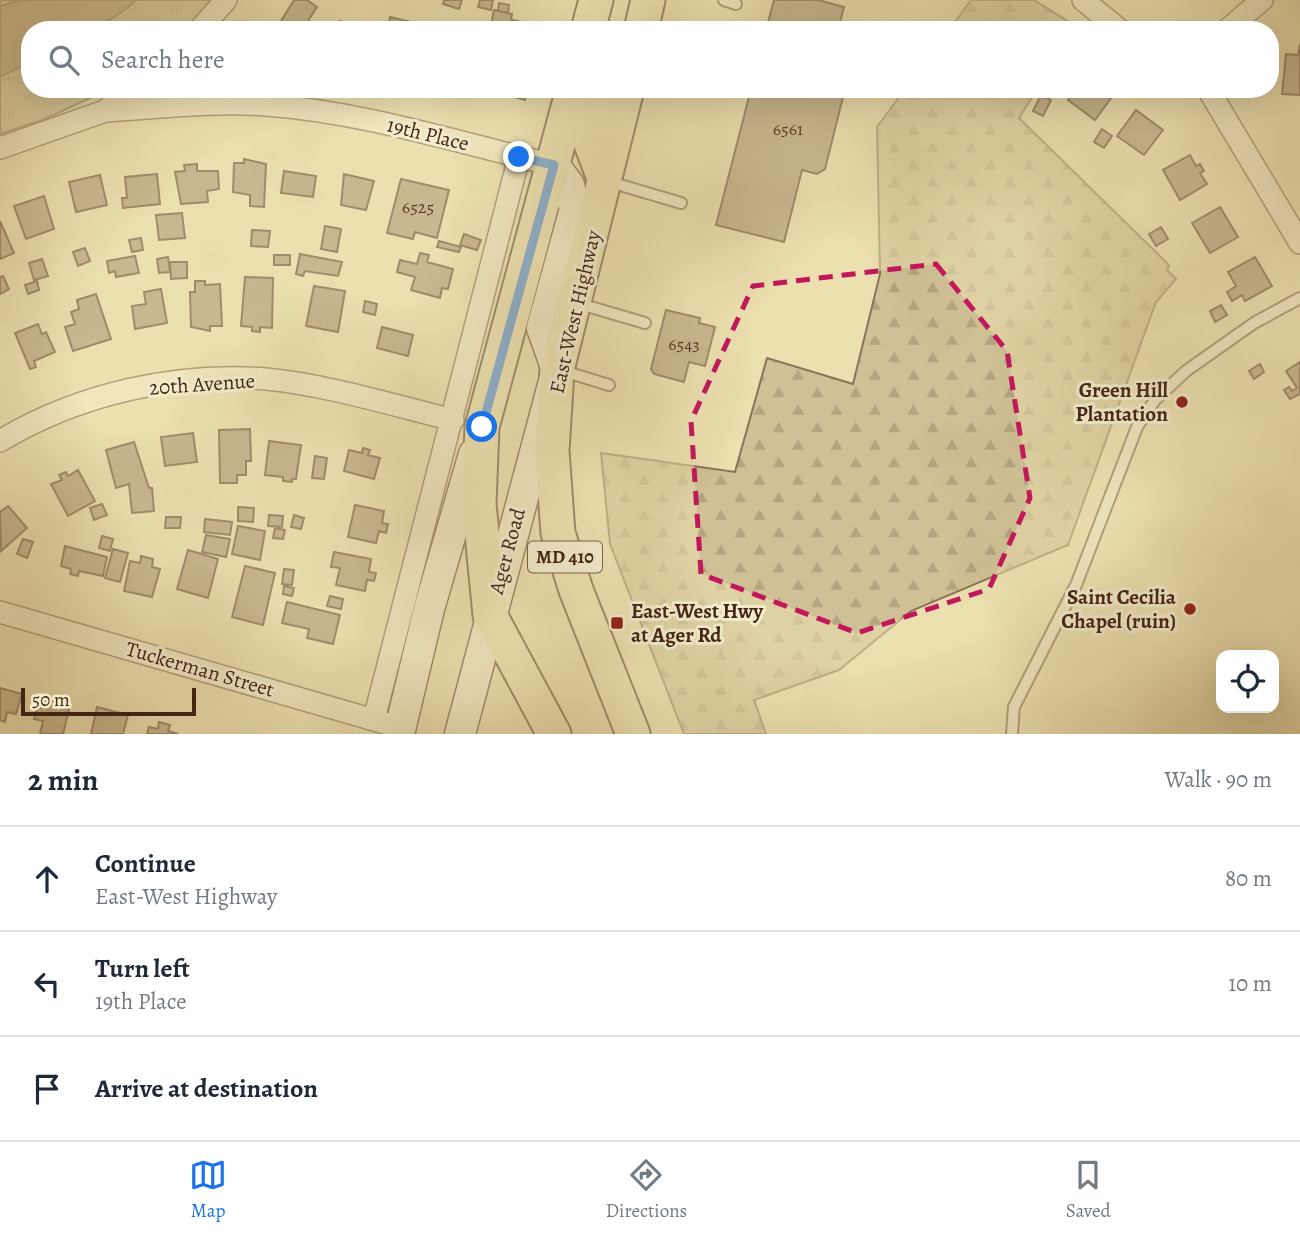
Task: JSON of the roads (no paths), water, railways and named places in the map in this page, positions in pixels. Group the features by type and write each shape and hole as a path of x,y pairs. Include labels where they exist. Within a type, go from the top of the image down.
{"main road":[{"path":"590,21 596,0"},
{"path":"596,0 600,21"},
{"path":"643,21 648,0"},
{"path":"396,729 429,609 467,424 554,165 571,98"},
{"path":"598,98 591,144 605,181"},
{"name":"East-West Highway","path":"625,98 557,370 552,451 558,533 576,590 633,734"},
{"path":"554,165 569,185 575,209 542,328 557,370"},
{"name":"Ager Road","path":"460,734 557,370"},
{"path":"467,424 490,615 554,734"}],"street":[{"path":"210,21 226,0"},
{"path":"1083,0 1109,21"},
{"path":"1238,21 1262,0"},
{"path":"0,148 105,111 121,98"},
{"name":"19th Place","path":"287,98 302,108"},
{"path":"1213,98 1300,243"},
{"name":"19th Place","path":"105,111 218,104 302,108 339,113 554,165"},
{"path":"467,424 519,157"},
{"name":"20th Avenue","path":"0,440 56,412 105,396 143,388 226,379 304,384 467,424"},
{"name":"Tuckerman Street","path":"0,612 396,729"}],"lane":[{"path":"724,0 736,4"},
{"path":"605,181 681,203"},
{"path":"1012,734 1014,707 1076,585 1137,427 1155,400 1186,371 1255,323 1300,298"},
{"path":"574,302 645,323"},
{"path":"557,370 609,385"}],"place":[{"name":"Green Hill Plantation","path":"1182,402"},
{"name":"Saint Cecilia Chapel (ruin)","path":"1190,609"},
{"name":"East-West Hwy at Ager Rd","path":"617,623"}]}
